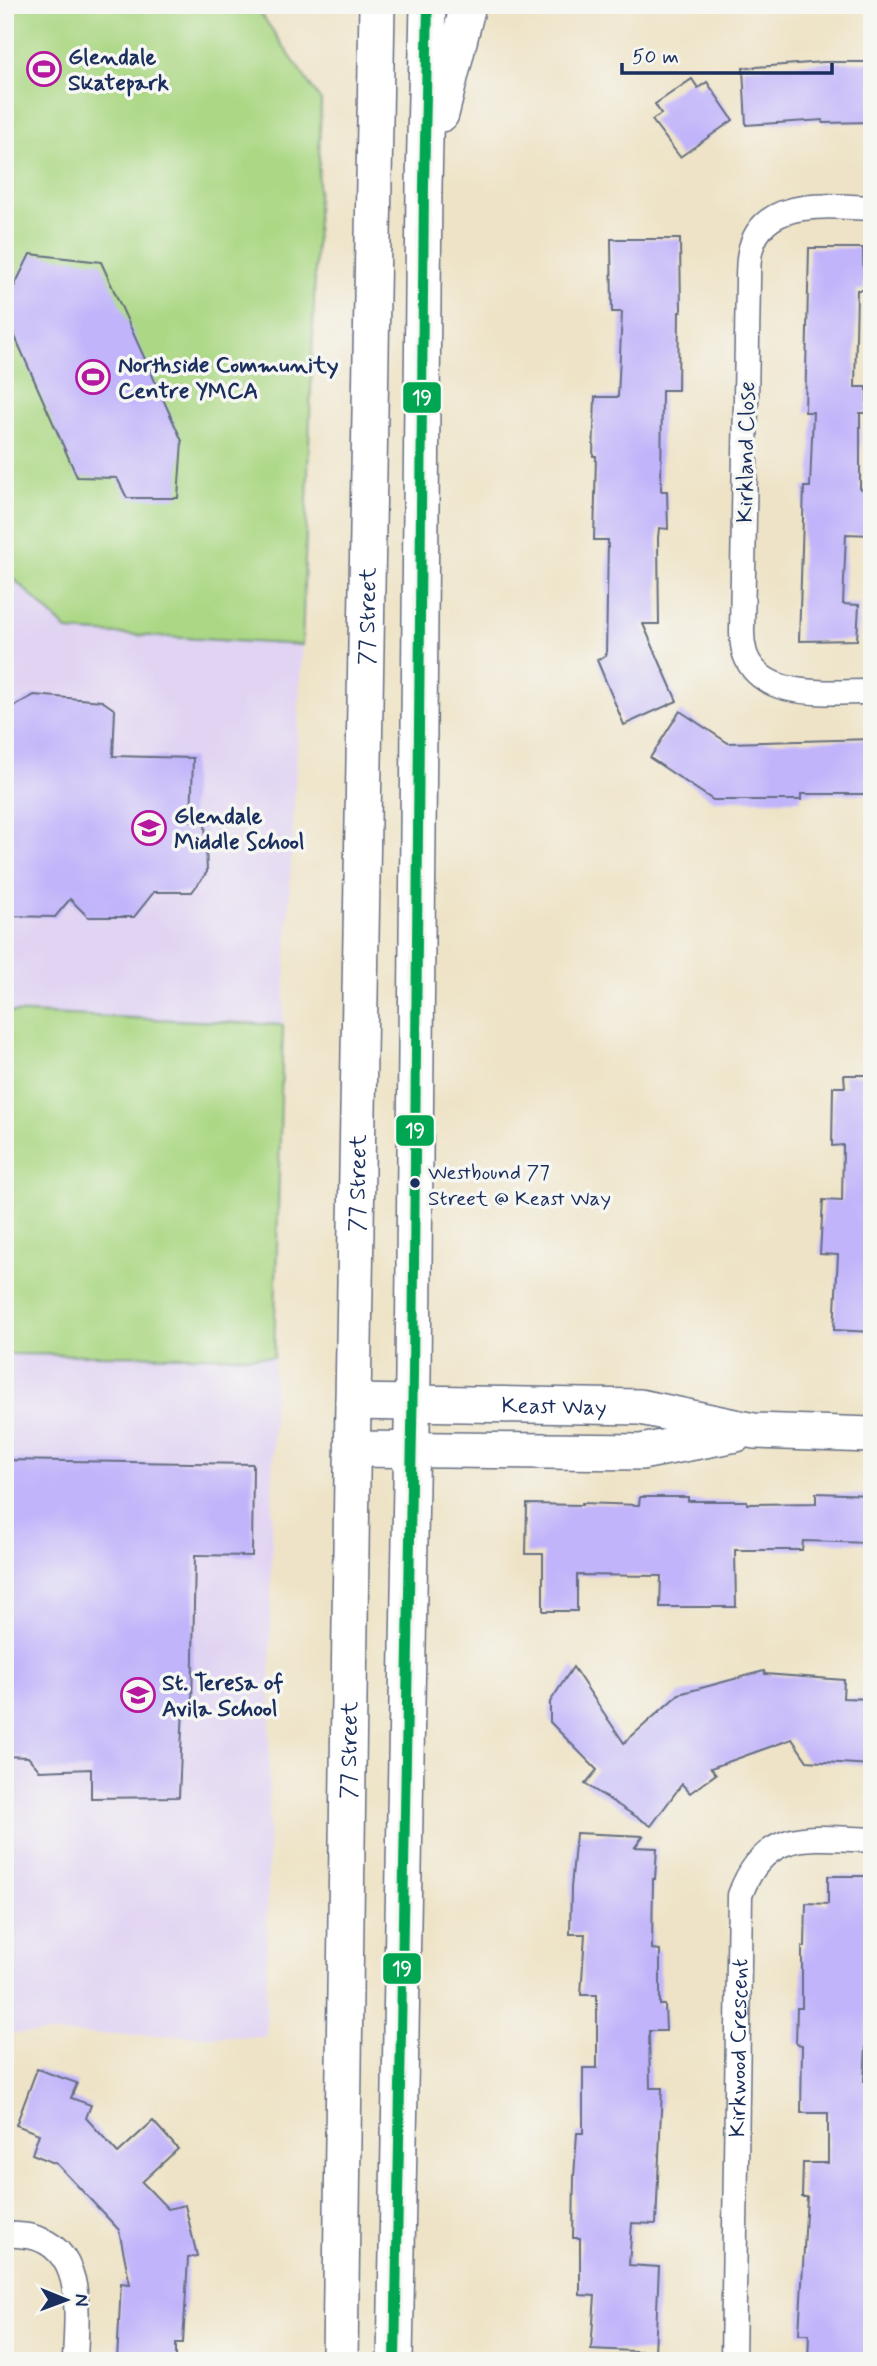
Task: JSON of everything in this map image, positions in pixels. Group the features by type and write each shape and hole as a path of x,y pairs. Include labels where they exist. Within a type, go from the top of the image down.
{"main road":[{"path":"356,5 363,28 376,114"},
{"name":"77 Street","path":"340,2361 377,5"},
{"path":"395,2361 413,1403 428,5"},
{"path":"424,186 468,5"},
{"name":"Keast Way","path":"353,1402 640,1407 754,1431 872,1434"},
{"name":"Keast Way","path":"353,1449 641,1452 754,1431"}],"street":[{"name":"Kirkland Close","path":"872,208 792,209 769,221 757,234 751,247 748,281 742,632 744,652 751,666 775,685 808,691 872,692"},
{"name":"Kirkwood Crescent","path":"733,2361 740,1895 746,1878 758,1862 783,1842 802,1838 872,1840"},
{"path":"5,2234 34,2237 53,2248 67,2262 74,2281 76,2304 75,2361"}],"shaded area":[{"name":"Glendale Middle School","path":"5,570 68,631 302,645 283,1025 5,1012"},
{"name":"St. Teresa of Avila School","path":"5,1354 274,1357 266,2037 5,2033"}],"green space":[{"path":"5,5 255,5 321,101 302,645 68,631 5,570"},
{"path":"5,1012 283,1025 274,1357 5,1354"}],"building":[{"path":"823,62 872,62 872,122 823,123 823,120 746,125 743,68"},
{"path":"692,79 698,88 707,82 733,120 680,157 652,120 661,114 655,104"},
{"path":"611,239 680,239 678,390 662,390 661,491 667,491 668,529 659,528 658,538 659,624 643,624 677,701 624,725 597,660 606,656 608,540 594,540 595,397 618,397 622,312 612,312"},
{"path":"809,248 863,248 864,290 857,290 855,387 867,387 867,413 860,413 860,489 872,490 872,535 846,534 843,604 859,605 857,640 799,641 804,487 810,487 813,412 805,412"},
{"name":"Northside Community Centre YMCA","path":"30,254 101,262 182,441 178,498 127,498 117,478 77,477 5,314 5,305"},
{"path":"34,695 102,701 115,710 113,756 193,758 191,821 205,821 207,872 192,892 154,892 134,917 88,917 70,899 55,917 5,916 5,711"},
{"path":"680,711 728,743 872,739 872,794 801,794 801,800 713,800 650,758"},
{"path":"844,1075 872,1075 872,1332 834,1330 838,1255 820,1254 823,1200 842,1201 843,1145 832,1146 833,1087 845,1087"},
{"path":"5,1460 253,1464 252,1556 195,1555 192,1708 183,1707 179,1797 91,1798 91,1769 40,1771 28,1757 5,1756"},
{"path":"816,1493 872,1495 872,1543 803,1541 802,1550 735,1550 736,1607 660,1607 661,1576 577,1575 577,1611 543,1611 543,1554 526,1554 527,1504 639,1505 640,1497 688,1497 688,1501 747,1501 747,1504 816,1503"},
{"path":"573,1667 624,1743 679,1694 764,1671 765,1674 844,1680 843,1698 872,1699 872,1765 807,1761 792,1739 711,1768 716,1774 690,1793 682,1784 651,1826 585,1784 597,1770 550,1722 550,1702"},
{"path":"576,1833 643,1836 635,1847 657,1848 653,1879 652,1949 660,1950 660,2005 665,2005 666,2031 649,2031 650,2088 662,2088 656,2224 632,2223 629,2265 659,2267 655,2352 591,2349 595,2296 580,2295 580,2238 573,2238 574,2177 577,2133 583,2133 583,2068 597,2068 597,1995 581,1995 585,1934 570,1934"},
{"path":"828,1876 872,1876 872,1997 869,1997 864,2081 872,2081 872,2361 808,2361 809,2334 799,2334 807,2197 802,2197 803,2163 828,2163 828,2113 801,2113 802,2045 796,2044 797,2008 802,2008 802,1947 805,1947 806,1903 828,1904"},
{"path":"37,2069 77,2083 71,2098 91,2105 86,2118 118,2153 153,2121 178,2149 142,2182 168,2209 185,2205 197,2256 188,2258 183,2343 176,2343 176,2361 117,2361 121,2283 130,2284 119,2230 57,2164 32,2154 39,2134 16,2125"}],"transit line":[{"name":"19","path":"395,2361 413,1374 428,5"}],"place":[{"name":"Glendale Skatepark","path":"44,69"},
{"name":"Northside Community Centre YMCA","path":"93,377"},
{"name":"Glendale Middle School","path":"149,828"},
{"name":"Westbound 77 Street @ Keast Way","path":"415,1183"},
{"name":"St. Teresa of Avila School","path":"138,1695"}]}
